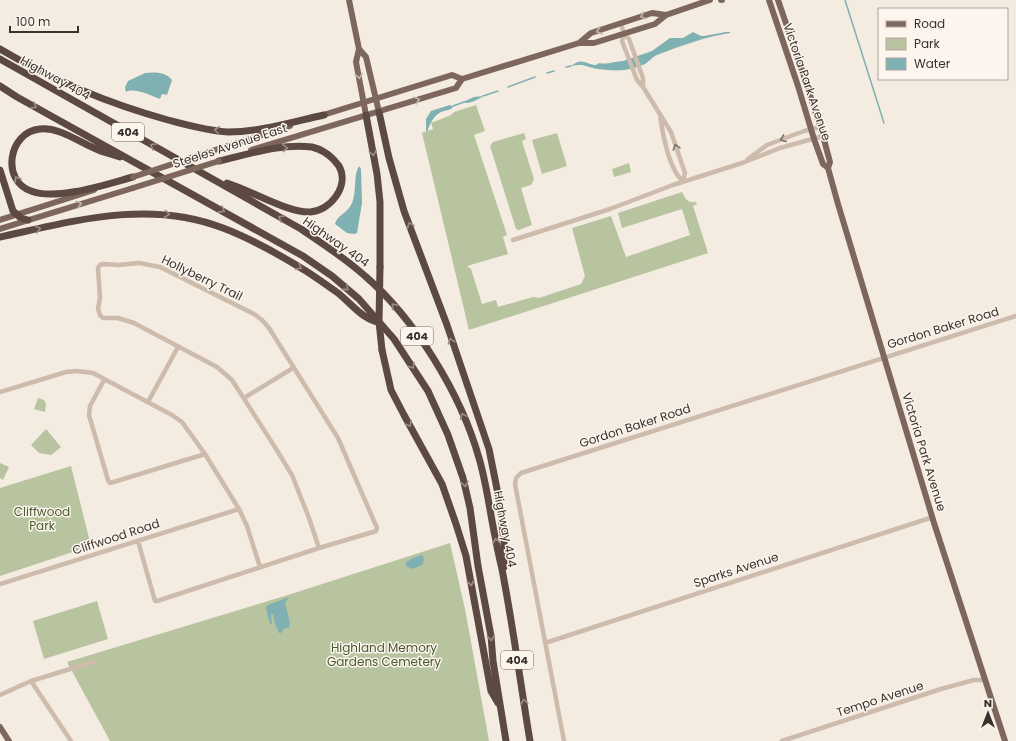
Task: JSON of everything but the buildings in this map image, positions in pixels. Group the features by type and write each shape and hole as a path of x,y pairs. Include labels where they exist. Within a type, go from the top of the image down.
{"highway":[{"path":"0,49 30,66 73,87 146,114 188,126 226,132 244,131 263,129 324,115"},
{"name":"Highway 404","path":"0,59 301,229 366,276 390,301 427,349 446,380 464,416 480,458 504,579 530,741"},
{"name":"404","path":"0,86 17,97 303,256 332,276 359,299 394,339 428,391 448,434 463,478 470,508 491,636 493,661 506,741"},
{"path":"380,112 389,158 404,211 489,449 499,499 504,540 504,579"},
{"path":"366,115 377,174 380,202 379,322 385,369 391,390 442,484 456,524 466,556 491,691 501,708"},
{"path":"133,177 78,190 43,194 30,191 21,185 14,176 11,159 13,150 19,140 27,133 39,129 59,132 95,149 139,164"},
{"path":"212,178 242,188 296,211 310,212 320,210 330,204 339,192 342,180 339,167 330,156 322,150 312,147 277,148 219,161"},
{"path":"0,170 13,211 20,218 28,220"},
{"path":"0,237 116,214 158,213 191,218 228,230 308,272 366,317 381,323"}],"main road":[{"path":"348,0 359,49 356,62 366,115"},
{"name":"Steeles Avenue East","path":"0,220 61,202 212,151 452,75 462,79 580,43 594,43 624,34 655,24 666,15 710,0"},
{"name":"Victoria Park Avenue","path":"769,0 814,139 823,164 828,168 933,517 1005,741"},
{"name":"Victoria Park Avenue","path":"778,0 823,136 830,162 828,168"},
{"name":"Steeles Avenue East","path":"580,43 591,33 652,13 666,15"},
{"path":"359,49 366,57 380,112"},
{"name":"Steeles Avenue East","path":"0,229 219,161 312,130 380,112 456,88 462,79"},
{"path":"0,727 9,741"}],"street":[{"path":"621,24 640,69 643,78 643,87"},
{"path":"624,34 622,41 633,72 671,132 685,174 683,181"},
{"path":"660,114 662,134 677,176 683,181"},
{"path":"742,163 767,145 820,127"},
{"path":"513,240 604,210 683,181 742,163 780,148 823,136"},
{"name":"Hollyberry Trail","path":"138,541 155,601 376,531 377,528 338,438 266,325 254,314 160,267 139,263 119,265 102,264 100,265 98,272 100,298 98,309 103,318 118,318 134,323 217,367 226,374 238,388 296,484 319,548"},
{"name":"Gordon Baker Road","path":"564,741 515,484 516,478 521,473 1016,316"},
{"path":"148,402 178,347"},
{"path":"244,398 293,368"},
{"path":"0,392 66,372 78,371 93,373 182,422 205,454 239,509 247,526 260,567"},
{"path":"104,380 90,406 89,415 108,480 110,482 205,454"},
{"name":"Cliffwood Road","path":"0,584 239,509"},
{"name":"Sparks Avenue","path":"545,643 933,517"},
{"path":"0,695 30,681 93,662"},
{"name":"Tempo Avenue","path":"782,741 974,680 985,680"},
{"path":"30,681 71,741"}],"green space":[{"path":"476,105 485,131 474,135 507,235 503,237 508,254 467,266 471,269 482,304 496,300 498,307 533,297 539,298 581,284 585,276 572,228 611,216 626,257 690,235 682,209 622,228 618,213 682,192 687,200 696,202 697,204 693,206 708,253 469,330 422,133 433,129 431,123 451,115 454,112"},
{"path":"524,133 526,139 522,141 534,179 531,185 521,188 532,225 519,230 516,229 490,146 493,142"},
{"path":"557,133 567,166 542,174 532,140"},
{"path":"629,163 631,172 614,177 612,169"},
{"path":"38,398 44,400 46,404 45,412 34,409"},
{"path":"46,429 61,447 51,455 39,453 31,445"},
{"path":"0,463 9,467 3,480 0,478"},
{"name":"Cliffwood Park","path":"71,466 91,546 0,576 0,488"},
{"name":"Highland Memory Gardens Cemetery","path":"450,543 465,609 489,741 110,741 67,662 288,595"},
{"path":"97,601 108,639 44,659 33,621"}],"water":[{"path":"693,32 701,36 726,32 730,33 702,39 675,48 655,56 643,65 627,70 598,69 583,65 571,66 581,61 596,65 599,63 605,64 623,61 652,51 670,38 683,38"},
{"path":"145,73 160,73 167,75 172,80 167,95 162,94 160,99 138,91 126,92 125,87 128,81"},
{"path":"483,96 470,103 463,102 474,97"},
{"path":"450,105 453,107 449,110 441,112 434,118 427,132 426,119 431,111"},
{"path":"359,166 361,169 362,203 357,233 354,234 347,233 335,224 338,218 352,203 356,174"},
{"path":"423,555 424,560 422,565 413,569 406,566 406,562"},
{"path":"289,597 285,603 290,623 289,628 285,628 281,633 279,633 273,614 271,614 271,625 266,607"}],"waterway":[{"path":"845,0 884,123"},
{"path":"566,67 571,66"},
{"path":"547,73 554,71"},
{"path":"508,87 535,77"},
{"path":"483,96 498,91"},
{"path":"453,106 464,102"}]}
